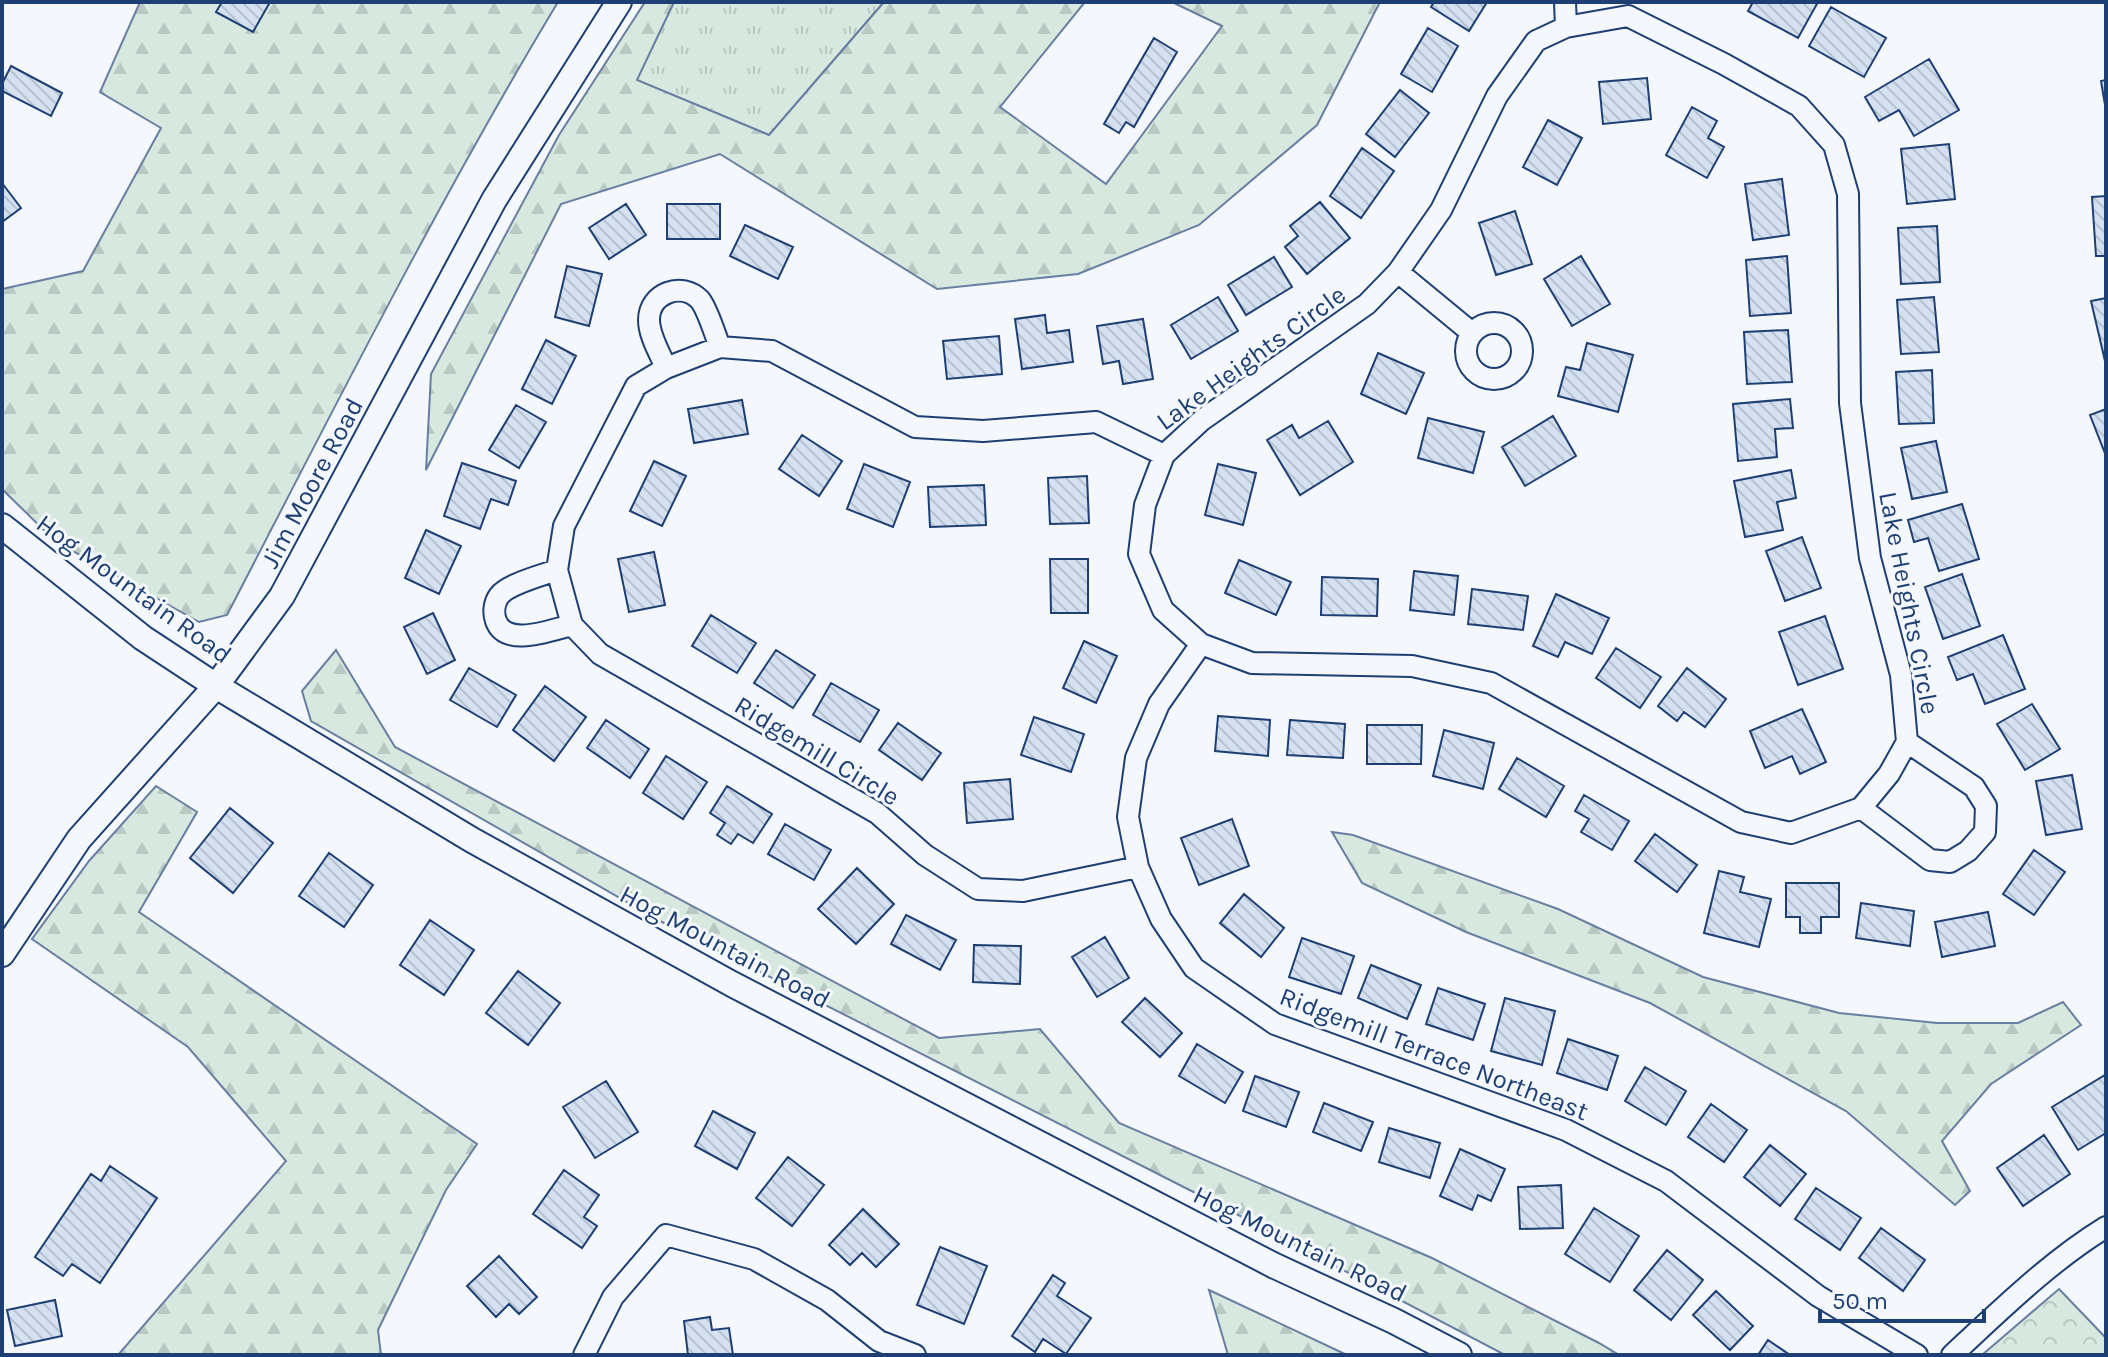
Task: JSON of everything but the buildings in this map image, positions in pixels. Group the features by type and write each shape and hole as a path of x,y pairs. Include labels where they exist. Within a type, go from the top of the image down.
{"street":[{"name":"Jim Moore Road","path":"2,954 79,839 216,686 282,596 494,200 619,2"},
{"path":"1565,2 1566,27"},
{"name":"Lake Heights Circle","path":"1627,9 1799,106 1834,145 1848,194 1850,403 1870,558 1901,675 1907,742 1889,774 1861,808 1791,833 1741,822 1491,683 1412,666 1252,663 1201,644 1163,610 1139,554 1145,505 1164,455 1202,420 1367,304 1398,272 1441,210 1497,96 1536,41 1566,27 1627,9"},
{"path":"1398,272 1472,333"},
{"path":"666,368 651,332 649,318 652,305 661,295 672,291 689,292 701,301 720,347"},
{"name":"Ridgemill Circle","path":"1138,867 1023,891 978,889 925,855 877,813 600,654 572,625 557,570 564,526 636,386 666,368 720,347 772,351 915,427 983,431 1096,422 1164,455"},
{"name":"Hog Mountain Road","path":"2,526 143,638 216,686 472,840 732,984 1275,1266 1459,1355"},
{"path":"557,570 511,587 500,595 494,608 496,622 505,632 516,637 572,625"},
{"name":"Ridgemill Terrace Northeast","path":"1201,644 1159,704 1136,758 1128,817 1138,867 1161,919 1194,968 1275,1024 1566,1130 1666,1181 1818,1296 1917,1355"},
{"name":"Lake Heights Circle","path":"1861,808 1930,860 1950,862 1968,851 1985,832 1986,806 1974,787 1907,742"},
{"path":"1952,1355 2079,1243 2106,1227"},
{"path":"584,1355 613,1297 666,1235 754,1259 827,1300 879,1341 915,1355"}],"green space":[{"path":"140,2 558,2 429,229 227,615 199,622 55,541 2,489 2,289 83,271 161,128 100,92"},
{"path":"645,2 674,2 637,80 769,135 884,2 1085,2 1000,107 1106,184 1222,26 1172,2 1380,2 1317,125 1199,225 1078,274 937,289 720,154 561,204 426,470 431,374 559,135"},
{"path":"674,2 884,2 769,135 636,80"},
{"path":"336,650 395,747 939,1038 1040,1029 1119,1123 1432,1258 1619,1355 1505,1355 1223,1207 662,922 311,721 302,691"},
{"path":"156,786 197,812 139,912 477,1144 446,1190 378,1330 381,1355 118,1355 286,1161 188,1047 32,939 89,861"},
{"path":"1332,832 1353,835 1558,909 1703,977 1839,1013 1937,1023 2018,1023 2063,1002 2081,1025 1991,1084 1942,1141 1970,1191 1955,1205 1846,1111 1650,1003 1466,932 1362,883"},
{"path":"2059,1289 2106,1338 2106,1355 1982,1355"},
{"path":"1209,1290 1347,1355 1228,1355"}]}
